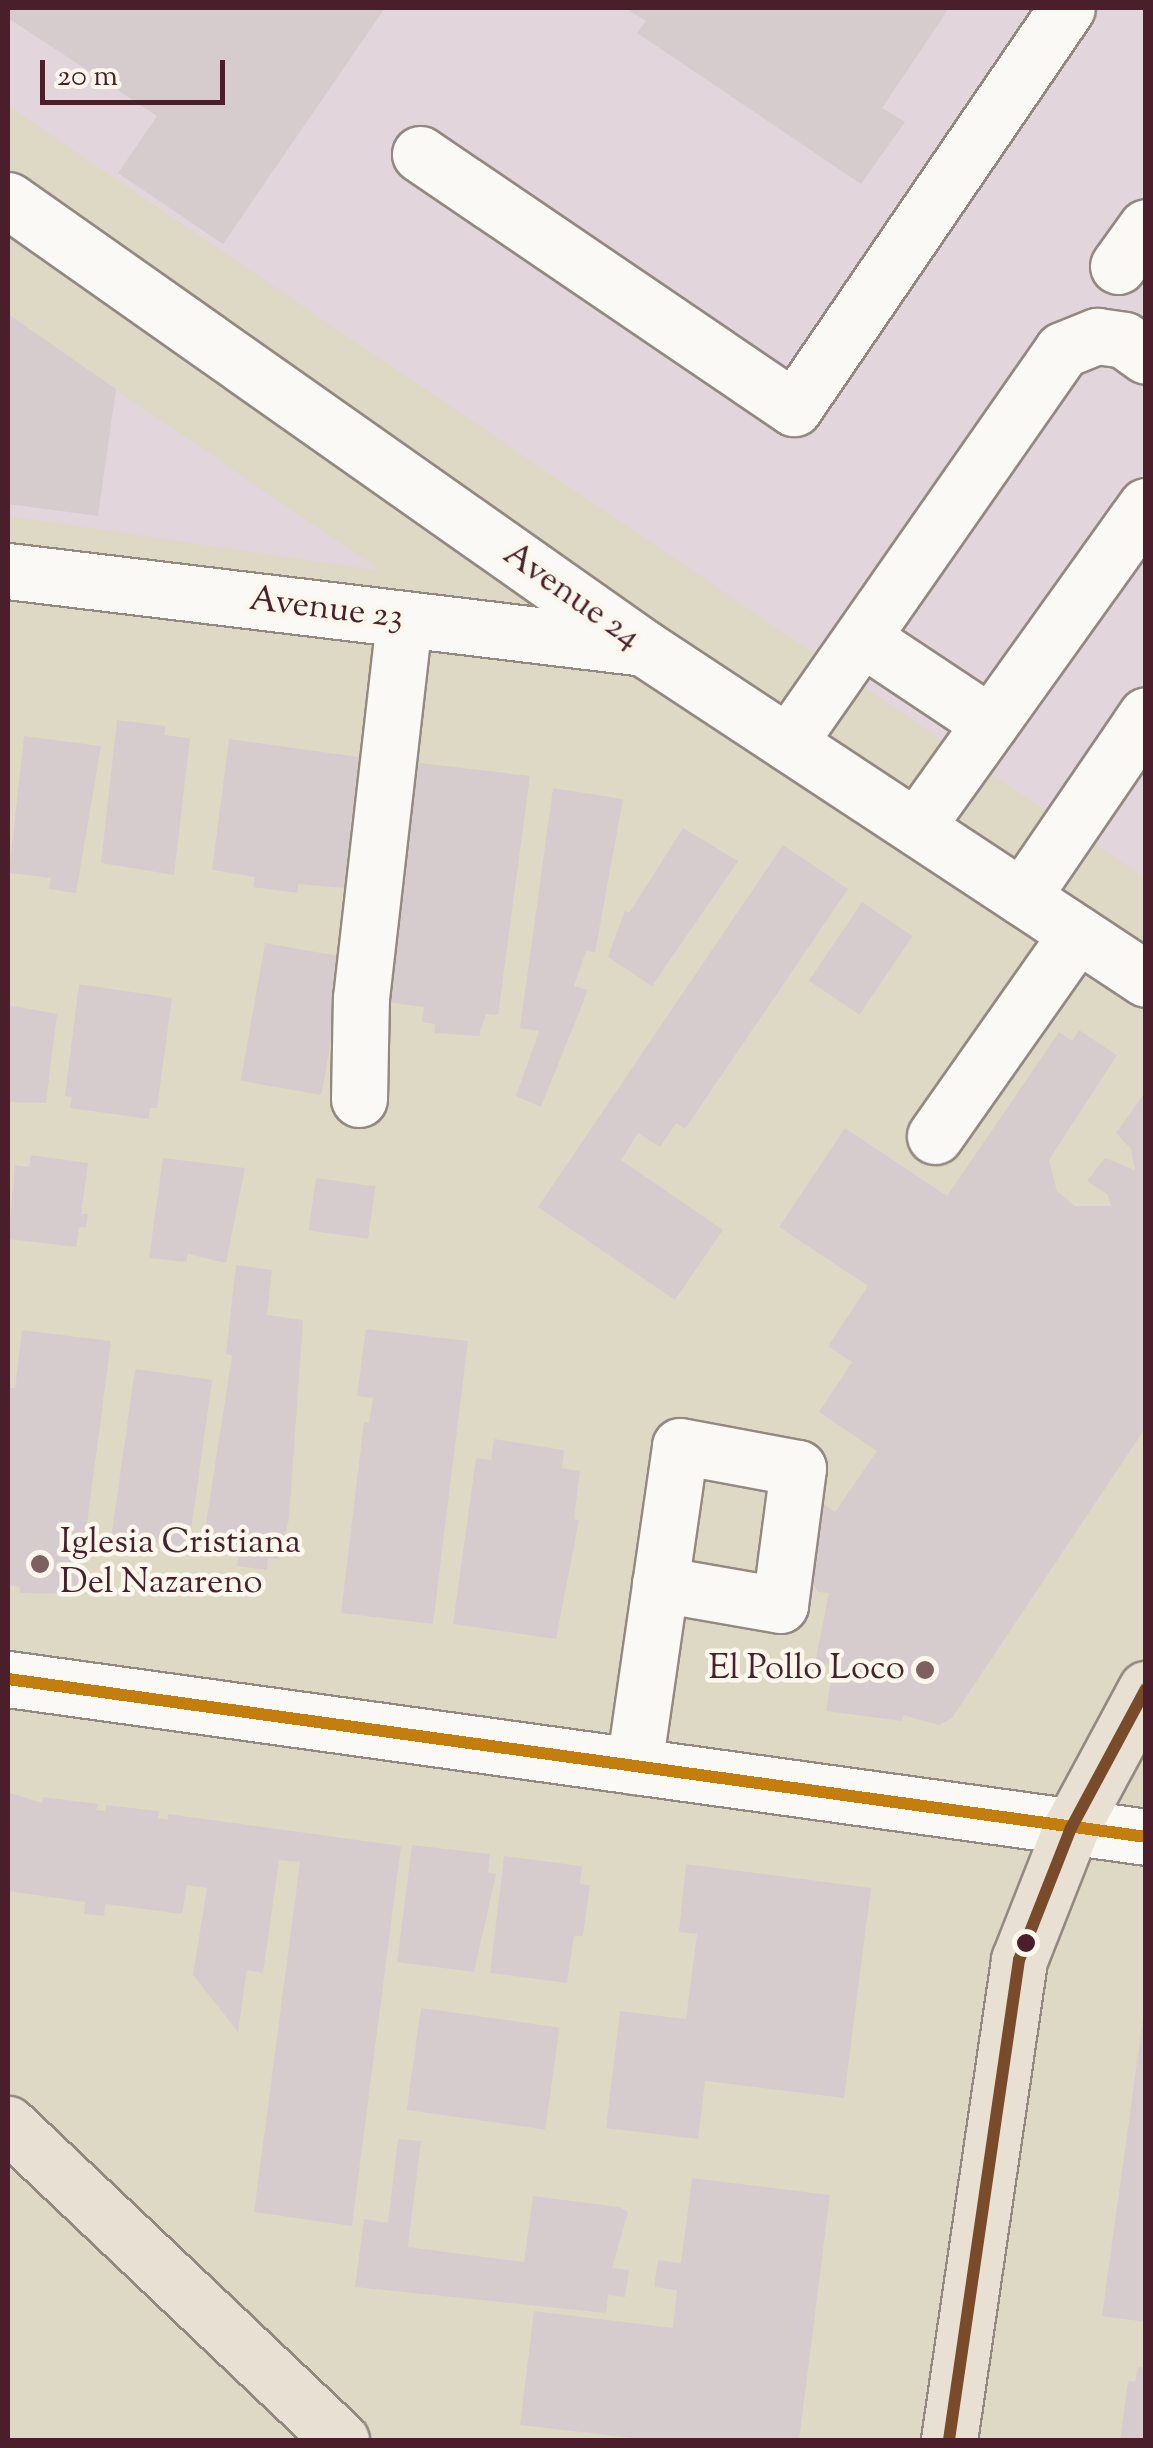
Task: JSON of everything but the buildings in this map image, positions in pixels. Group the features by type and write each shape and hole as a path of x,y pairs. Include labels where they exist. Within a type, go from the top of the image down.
{"main road":[{"path":"949,2440 1019,1960 1070,1828 1146,1688"},
{"path":"8,2124 342,2440"}],"street":[{"path":"420,154 794,408 1067,8"},
{"name":"Avenue 24","path":"8,200 644,648 1146,980"},
{"path":"788,743 1062,350 1097,336 1124,340 1146,356"},
{"path":"916,828 1146,506"},
{"name":"Avenue 23","path":"8,571 644,648"},
{"path":"359,1099 362,998 404,619"},
{"path":"862,638 990,723"},
{"path":"1022,897 1146,715"},
{"path":"935,1136 1077,934"},
{"path":"634,1766 660,1584"},
{"path":"8,1679 1146,1836"}],"shaded area":[{"path":"8,8 1145,8 1145,878 8,106"},
{"path":"8,316 381,571 8,516"}],"transit line":[{"path":"8,1679 1146,1837"},
{"path":"949,2440 1019,1960 1071,1828 1146,1689"}],"place":[{"name":"Iglesia Cristiana Del Nazareno","path":"40,1564"},
{"name":"El Pollo Loco","path":"925,1670"}]}
